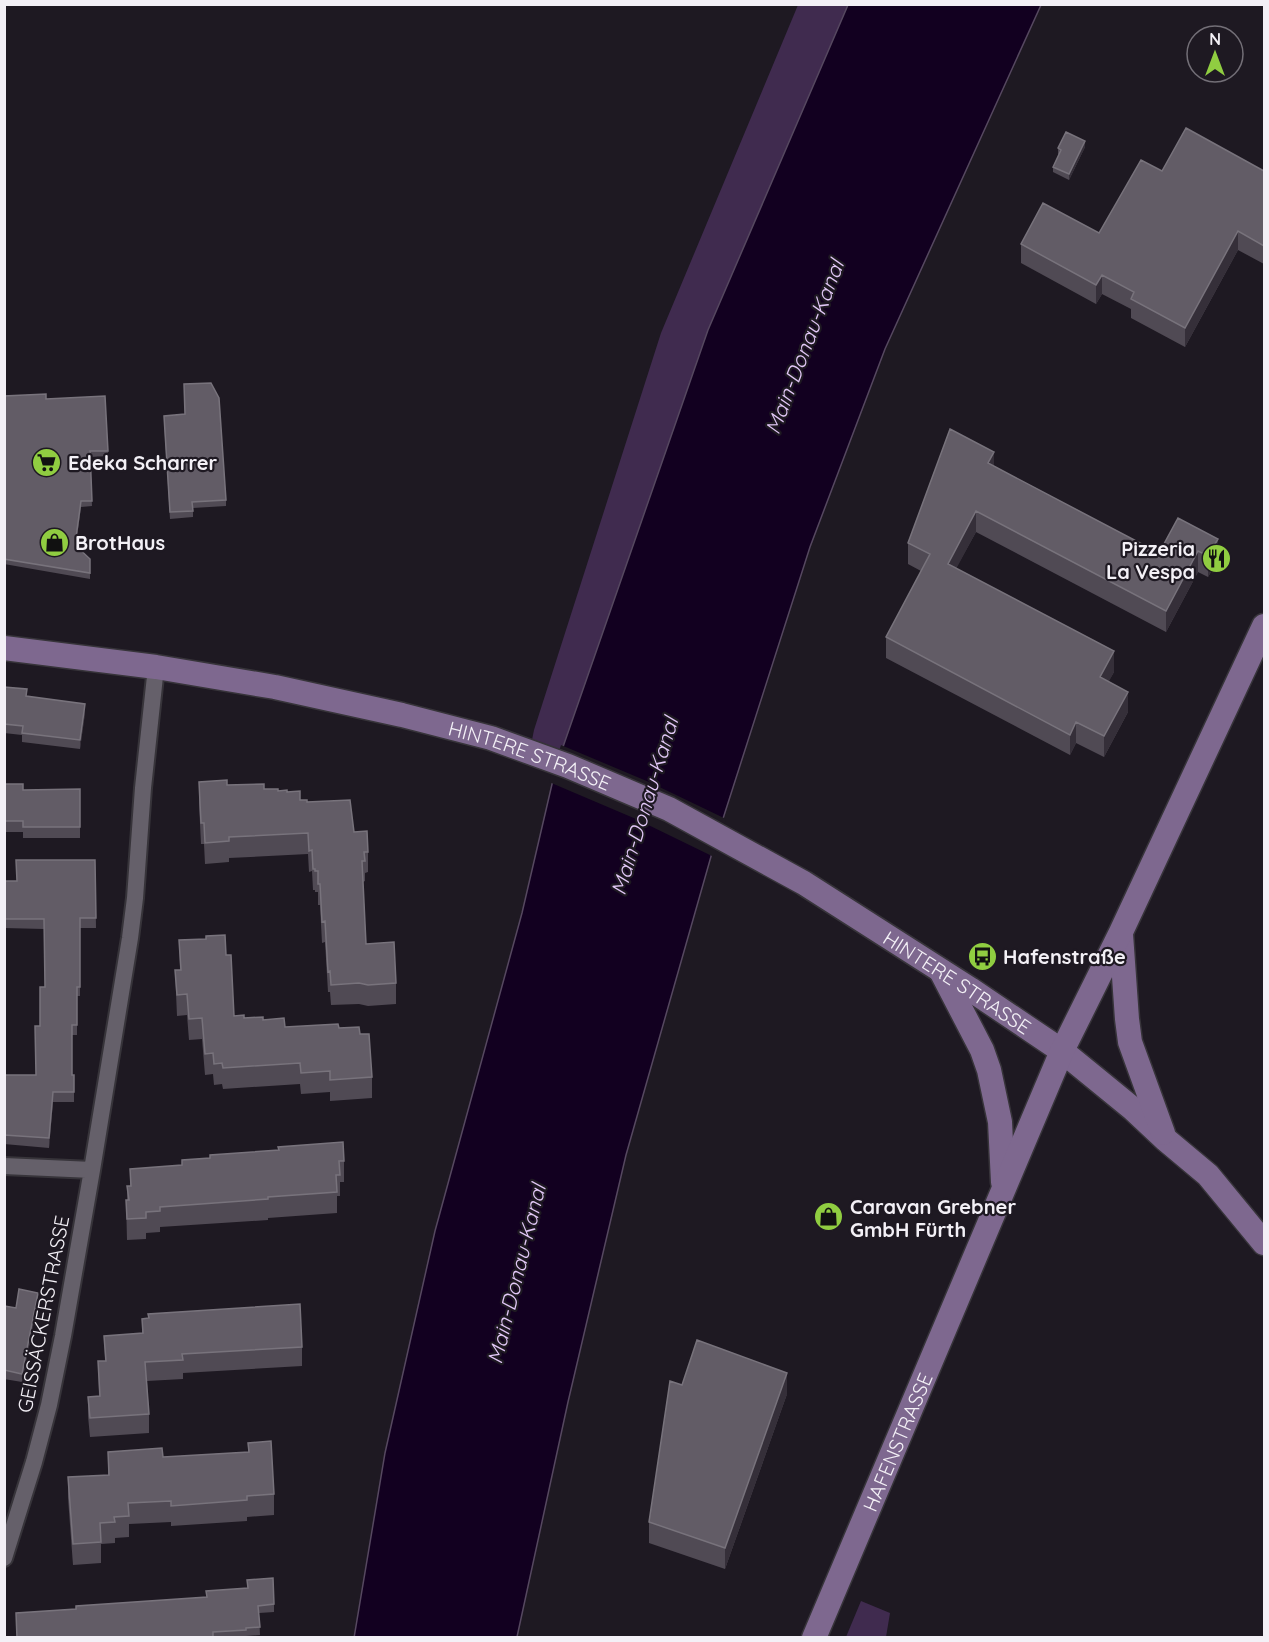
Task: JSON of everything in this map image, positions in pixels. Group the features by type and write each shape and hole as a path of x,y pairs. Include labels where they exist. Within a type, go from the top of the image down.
{"street":[{"name":"HAFENSTRASSE","path":"814,1638 1062,1051 1121,932 1264,626"},
{"name":"HINTERE STRASSE","path":"4,648 156,668 315,695 491,738 568,766 669,809 804,883 1062,1051 1208,1175 1264,1243"},
{"name":"GEISSÄCKERSTRASSE","path":"4,1558 49,1405 92,1170 130,939 156,668"},
{"path":"1121,932 1130,1042 1165,1139"},
{"path":"941,971 989,1070 1000,1122 1003,1190"},
{"path":"4,1166 92,1170"}],"shaded area":[{"path":"798,5 848,5 708,330 556,767 529,755 534,730 661,333"},
{"path":"861,1601 890,1613 886,1637 846,1637"}],"water":[{"name":"Main-Donau-Kanal","path":"848,5 1041,5 885,349 810,547 712,853 626,1155 568,1402 517,1637 354,1638 385,1453 435,1231 522,913 556,767 708,330"}],"pier":[{"path":"561,745 649,782 726,819 714,857 636,819 549,782"}],"building":[{"path":"1186,128 1264,171 1264,246 1238,231 1185,328 1131,299 1134,292 1102,275 1096,285 1021,244 1043,203 1099,233 1141,160 1162,171"},
{"path":"1066,132 1085,141 1069,174 1053,167 1061,150 1058,148"},
{"path":"211,383 219,398 226,500 192,502 193,511 170,512 164,416 185,414 184,384"},
{"path":"46,394 46,399 105,396 108,451 90,451 92,501 81,501 75,545 90,559 90,573 4,559 4,396"},
{"path":"950,429 994,452 988,463 1159,553 1178,518 1218,539 1208,556 1198,551 1166,611 976,511 948,564 1114,651 1100,677 1128,692 1104,736 1076,722 1070,735 886,637 930,554 908,543"},
{"path":"4,687 27,689 26,696 85,704 80,740 22,733 23,726 4,724"},
{"path":"227,780 227,785 264,784 264,789 300,791 300,800 307,800 307,802 350,800 354,832 367,831 368,852 364,852 365,861 362,861 366,944 394,942 396,983 331,985 325,921 322,922 320,884 318,884 318,871 313,869 308,833 229,837 229,841 205,843 204,823 201,823 199,782"},
{"path":"4,784 23,784 23,790 80,789 80,827 23,827 23,821 4,821"},
{"path":"16,860 95,860 96,918 80,918 80,987 77,987 77,1025 72,1025 74,1092 53,1092 49,1138 4,1135 4,1075 36,1075 35,1026 40,1026 40,987 45,987 44,919 4,919 4,881 17,881"},
{"path":"225,935 226,955 231,955 234,1016 263,1017 263,1020 284,1018 285,1027 338,1024 339,1028 359,1027 360,1034 369,1034 372,1077 330,1080 330,1071 301,1073 300,1063 223,1068 222,1063 214,1064 213,1053 205,1054 202,1018 189,1019 187,994 177,995 175,970 181,970 179,940 206,939 206,936"},
{"path":"343,1142 344,1161 339,1161 340,1175 336,1175 337,1192 160,1207 160,1211 146,1212 146,1218 127,1219 126,1200 129,1200 127,1186 131,1186 130,1169 182,1165 182,1160 210,1158 210,1155"},
{"path":"19,1289 38,1293 22,1374 4,1370 4,1306 16,1308"},
{"path":"300,1304 302,1347 182,1354 183,1360 145,1362 149,1414 90,1418 88,1397 100,1396 98,1361 106,1361 104,1336 143,1333 142,1319 149,1318 148,1314"},
{"path":"697,1340 787,1373 725,1548 649,1522 670,1381 682,1385"},
{"path":"271,1441 274,1494 247,1496 247,1500 171,1506 171,1501 128,1503 129,1516 114,1517 115,1522 100,1523 101,1542 73,1544 68,1477 109,1475 108,1452 162,1448 163,1457 249,1452 248,1443"},
{"path":"273,1578 274,1604 258,1606 260,1627 213,1632 213,1638 17,1638 16,1613 76,1609 76,1606 207,1597 206,1591 248,1588 247,1580"}],"place":[{"name":"Edeka Scharrer","path":"47,462"},
{"name":"BrotHaus","path":"54,542"},
{"name":"Pizzeria La Vespa","path":"1216,559"},
{"name":"Hafenstraße","path":"982,956"},
{"name":"Caravan Grebner GmbH Fürth","path":"829,1217"}]}
